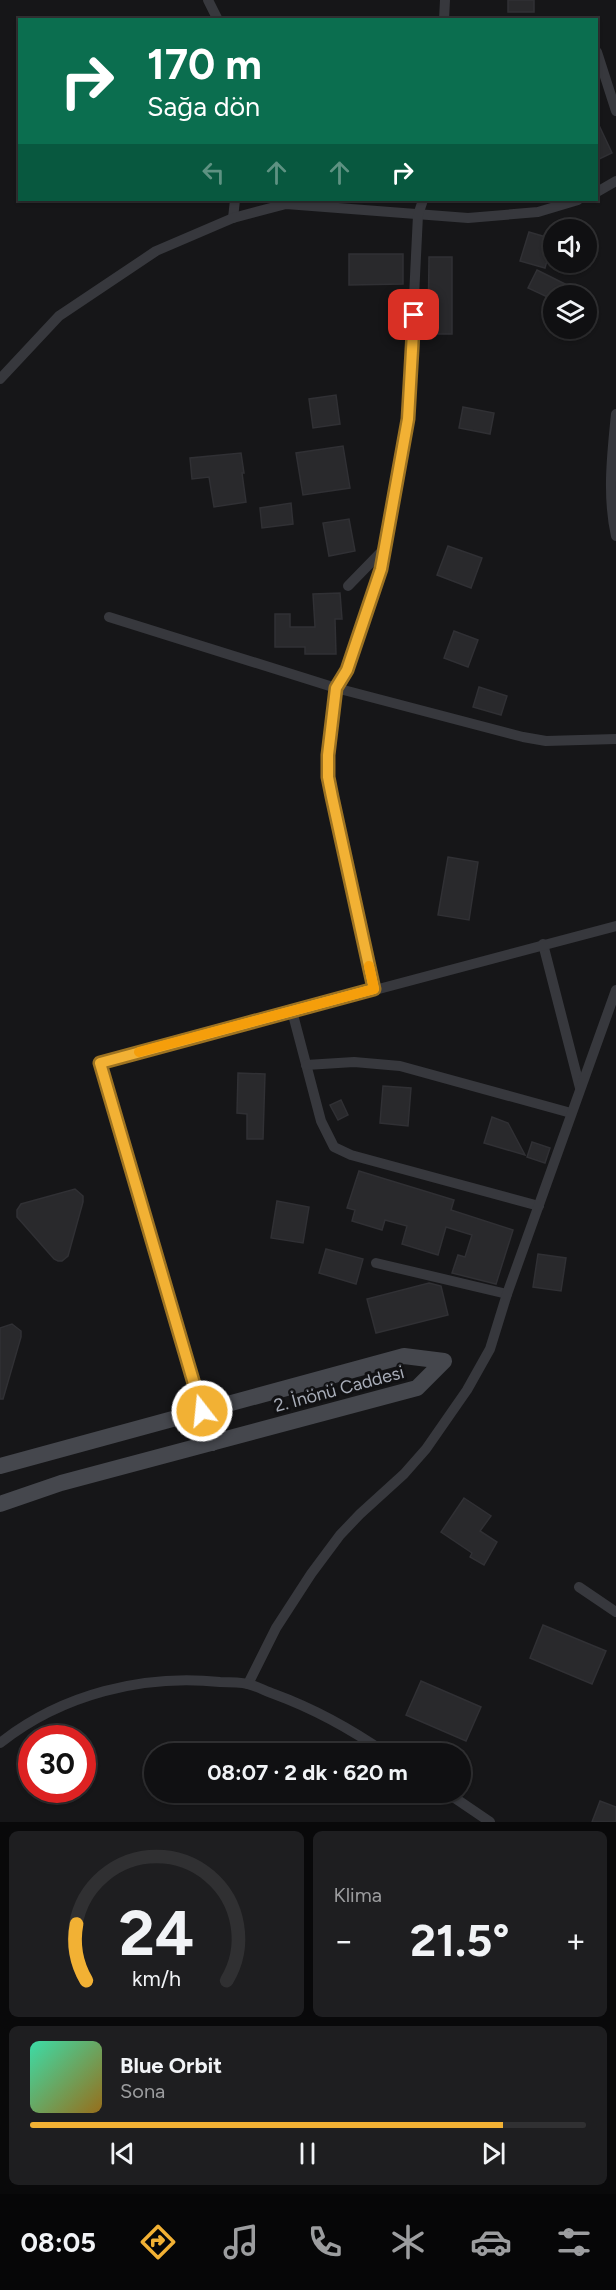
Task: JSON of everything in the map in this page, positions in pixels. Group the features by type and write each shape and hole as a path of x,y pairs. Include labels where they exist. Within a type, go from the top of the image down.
{"main road":[{"name":"2. İnönü Caddesi","path":"0,1466 404,1356 444,1361 417,1388 61,1483 0,1504"},
{"path":"202,1411 212,1443"}],"street":[{"path":"208,0 217,18"},
{"path":"444,18 445,0"},
{"path":"598,55 616,111"},
{"path":"598,191 616,182"},
{"path":"233,218 235,201"},
{"path":"374,989 328,777 330,730 336,688 347,670 381,569 408,419 418,215 423,201"},
{"path":"0,380 59,316 156,251 233,218 286,204 468,218 538,212 576,201"},
{"path":"616,414 611,458 613,522 616,536"},
{"path":"348,586 385,548"},
{"path":"109,617 336,688 523,737 546,741 616,739"},
{"path":"202,1411 100,1063 616,926"},
{"path":"543,944 580,1088"},
{"path":"248,1684 276,1628 311,1574 360,1514 404,1474 426,1449 467,1390 490,1349 507,1294 616,990"},
{"path":"292,1011 321,1121 334,1147 342,1152 539,1206"},
{"path":"306,1065 354,1062 400,1065 571,1113"},
{"path":"376,1263 507,1294"},
{"path":"579,1587 616,1612"},
{"path":"0,1743 49,1712 87,1696 123,1686 182,1680 248,1684 302,1704 352,1730 371,1743"},
{"path":"462,1803 490,1822"}],"building":[{"path":"508,0 534,0 534,12 508,12"},
{"path":"598,123 612,153 598,160"},
{"path":"529,232 543,236 543,267 520,261"},
{"path":"349,254 403,254 403,284 349,285"},
{"path":"429,257 452,257 452,334 428,334"},
{"path":"537,270 567,285 543,285 543,295 528,288"},
{"path":"336,395 340,424 313,428 309,399"},
{"path":"463,407 494,413 490,434 459,428"},
{"path":"343,446 350,488 303,495 296,453"},
{"path":"241,453 246,502 214,507 209,477 192,479 190,458"},
{"path":"291,503 293,524 262,528 260,508"},
{"path":"349,519 355,551 329,556 323,523"},
{"path":"448,546 482,558 471,588 437,575"},
{"path":"340,593 342,619 335,619 336,654 305,654 305,647 275,647 275,614 290,614 290,627 315,627 313,594"},
{"path":"454,631 478,640 468,667 444,658"},
{"path":"479,687 507,696 501,715 473,707"},
{"path":"448,857 478,862 469,920 438,915"},
{"path":"238,1073 265,1074 263,1139 247,1139 247,1114 237,1113"},
{"path":"383,1086 411,1088 408,1126 380,1123"},
{"path":"341,1100 348,1115 338,1120 330,1105"},
{"path":"492,1117 508,1123 525,1155 484,1143"},
{"path":"532,1142 550,1148 545,1163 527,1157"},
{"path":"359,1171 454,1200 451,1210 513,1230 496,1284 452,1273 458,1255 465,1257 472,1235 446,1227 438,1255 402,1244 407,1226 385,1220 382,1230 352,1221 355,1210 347,1208"},
{"path":"75,1189 83,1196 83,1202 68,1256 58,1261 17,1217 17,1210 21,1204"},
{"path":"277,1201 309,1207 303,1243 271,1238"},
{"path":"326,1249 363,1259 356,1284 319,1273"},
{"path":"538,1254 566,1258 561,1291 533,1287"},
{"path":"429,1283 441,1286 448,1315 376,1333 367,1299"},
{"path":"12,1324 21,1331 21,1337 3,1399 0,1399 0,1328"},
{"path":"464,1498 491,1516 480,1531 497,1542 484,1565 470,1557 472,1553 441,1532"},
{"path":"543,1625 606,1651 592,1684 530,1658"},
{"path":"421,1681 481,1707 466,1741 406,1715"},
{"path":"600,1801 616,1807 616,1822 592,1822"}],"slow traffic":[{"path":"139,1052 374,989 369,966"}],"route":[{"path":"202,1411 100,1063 374,989 328,777 328,755 336,688 347,670 381,569 408,419 414,315"}]}
